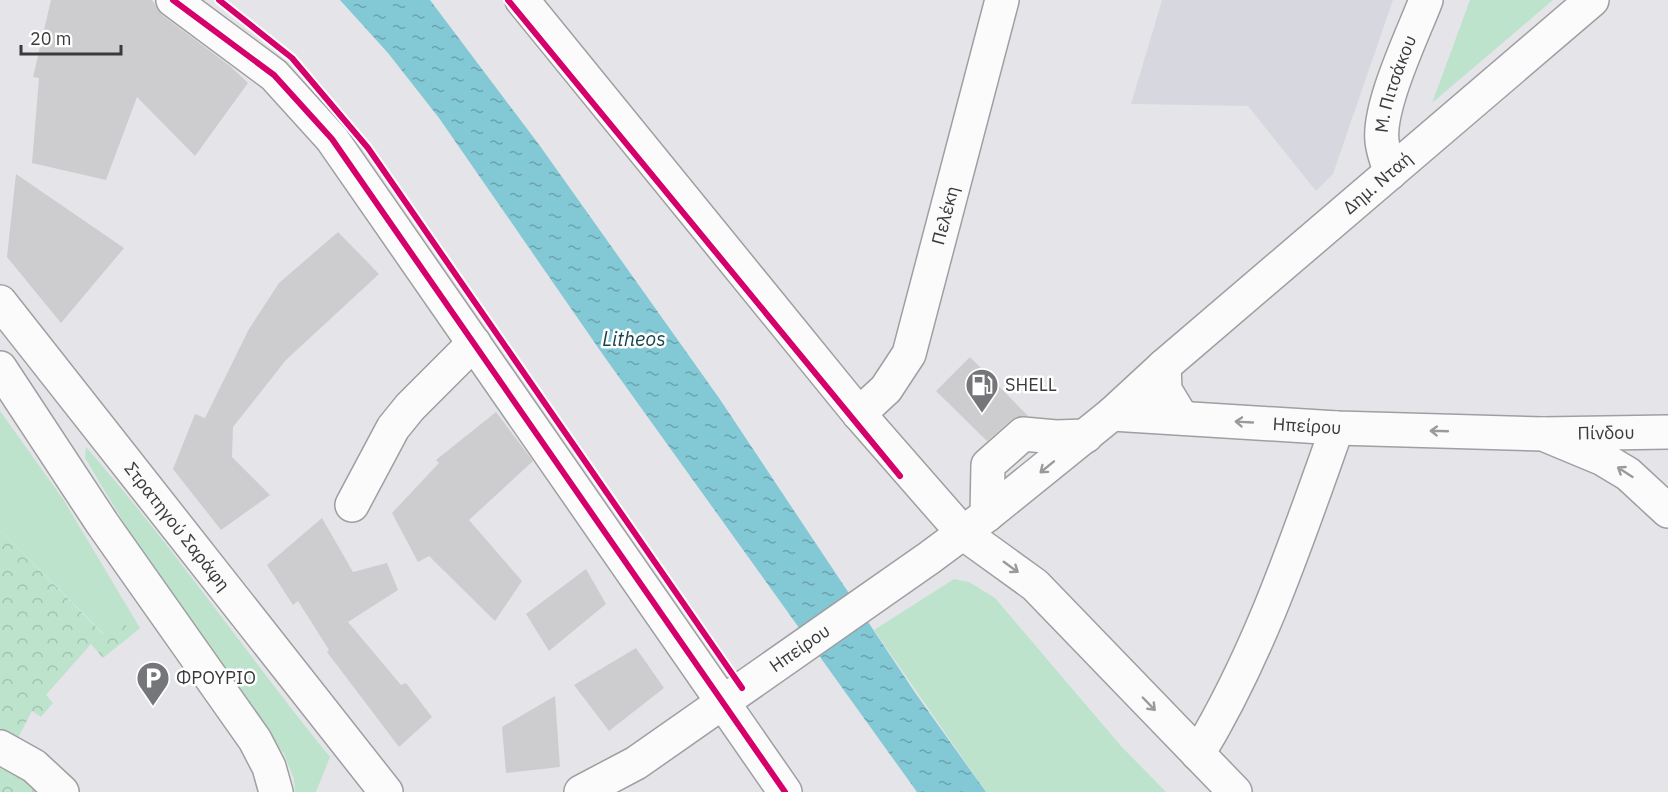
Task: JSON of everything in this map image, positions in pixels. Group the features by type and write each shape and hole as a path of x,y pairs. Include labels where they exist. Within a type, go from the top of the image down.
{"street":[{"path":"172,0 274,75 314,116 356,172 785,792"},
{"path":"522,0 859,414 975,524 1235,792"},
{"name":"Πελέκη","path":"859,414 886,389 900,370 912,345 1002,0"},
{"name":"Μ. Πιτσάκου","path":"1390,173 1382,140 1383,128 1394,83 1426,0"},
{"name":"Δημ. Νταή","path":"1112,414 1164,366 1592,0"},
{"name":"Στρατηγού Σαράφη","path":"0,302 354,753"},
{"path":"352,505 393,428 410,407 474,343"},
{"path":"1164,366 1165,390 1182,418"},
{"path":"0,368 102,523 255,740 269,767 276,792"},
{"name":"Ηπείρου","path":"605,792 636,763 975,524 1112,414 1337,428 1543,434 1603,459 1628,474 1643,485 1668,511"},
{"path":"1198,754 1229,702 1275,600 1337,428"},
{"name":"Πίνδου","path":"1543,434 1668,432"},
{"path":"0,747 34,766 62,792"},
{"path":"354,753 386,792"},
{"path":"354,753 381,777 406,792"},
{"name":"Ηπείρου","path":"580,792 636,763"}],"shaded area":[{"path":"1162,0 1393,0 1333,174 1316,191 1248,106 1131,104"}],"green space":[{"path":"1470,0 1553,0 1432,103"},
{"path":"0,411 63,499 140,628 133,634 121,619 104,634 0,530"},
{"path":"86,447 180,562 330,757 316,792 295,792 294,779 284,754 163,588 85,458"},
{"path":"0,530 103,634 121,619 133,634 103,658 91,644 46,695 53,703 41,717 32,711 10,753 42,792 0,792"},
{"path":"954,579 969,582 995,598 1121,746 1166,792 986,792 874,630"}],"water":[{"name":"Litheos","path":"340,0 430,0 540,146 719,398 916,694 986,792 917,792 606,359 439,118 388,53"}],"building":[{"path":"51,0 152,0 162,15 230,66 248,83 195,156 137,97 106,180 32,163 39,78 33,77"},
{"path":"16,174 124,248 61,323 7,257"},
{"path":"338,232 379,274 286,360 233,427 232,457 270,495 221,530 173,469 195,414 205,418 249,329 279,283"},
{"path":"970,357 1028,416 1011,420 987,441 936,391"},
{"path":"496,412 533,461 469,520 522,581 495,621 429,556 418,562 392,513 439,463 436,460"},
{"path":"322,518 353,572 387,563 398,590 348,622 401,685 406,683 432,717 399,747 327,652 329,650 298,601 293,605 267,565"},
{"path":"586,569 606,604 549,651 526,614"},
{"path":"636,648 664,688 609,731 574,685"},
{"path":"555,696 560,767 506,773 502,727"}],"cycle path":[{"path":"173,0 274,75 332,139 785,792"},
{"path":"219,0 292,58 368,148 742,688"},
{"path":"508,0 900,476"}],"place":[{"name":"SHELL","path":"982,414"},
{"name":"ΦΡΟΥΡΙΟ","path":"153,707"}]}
